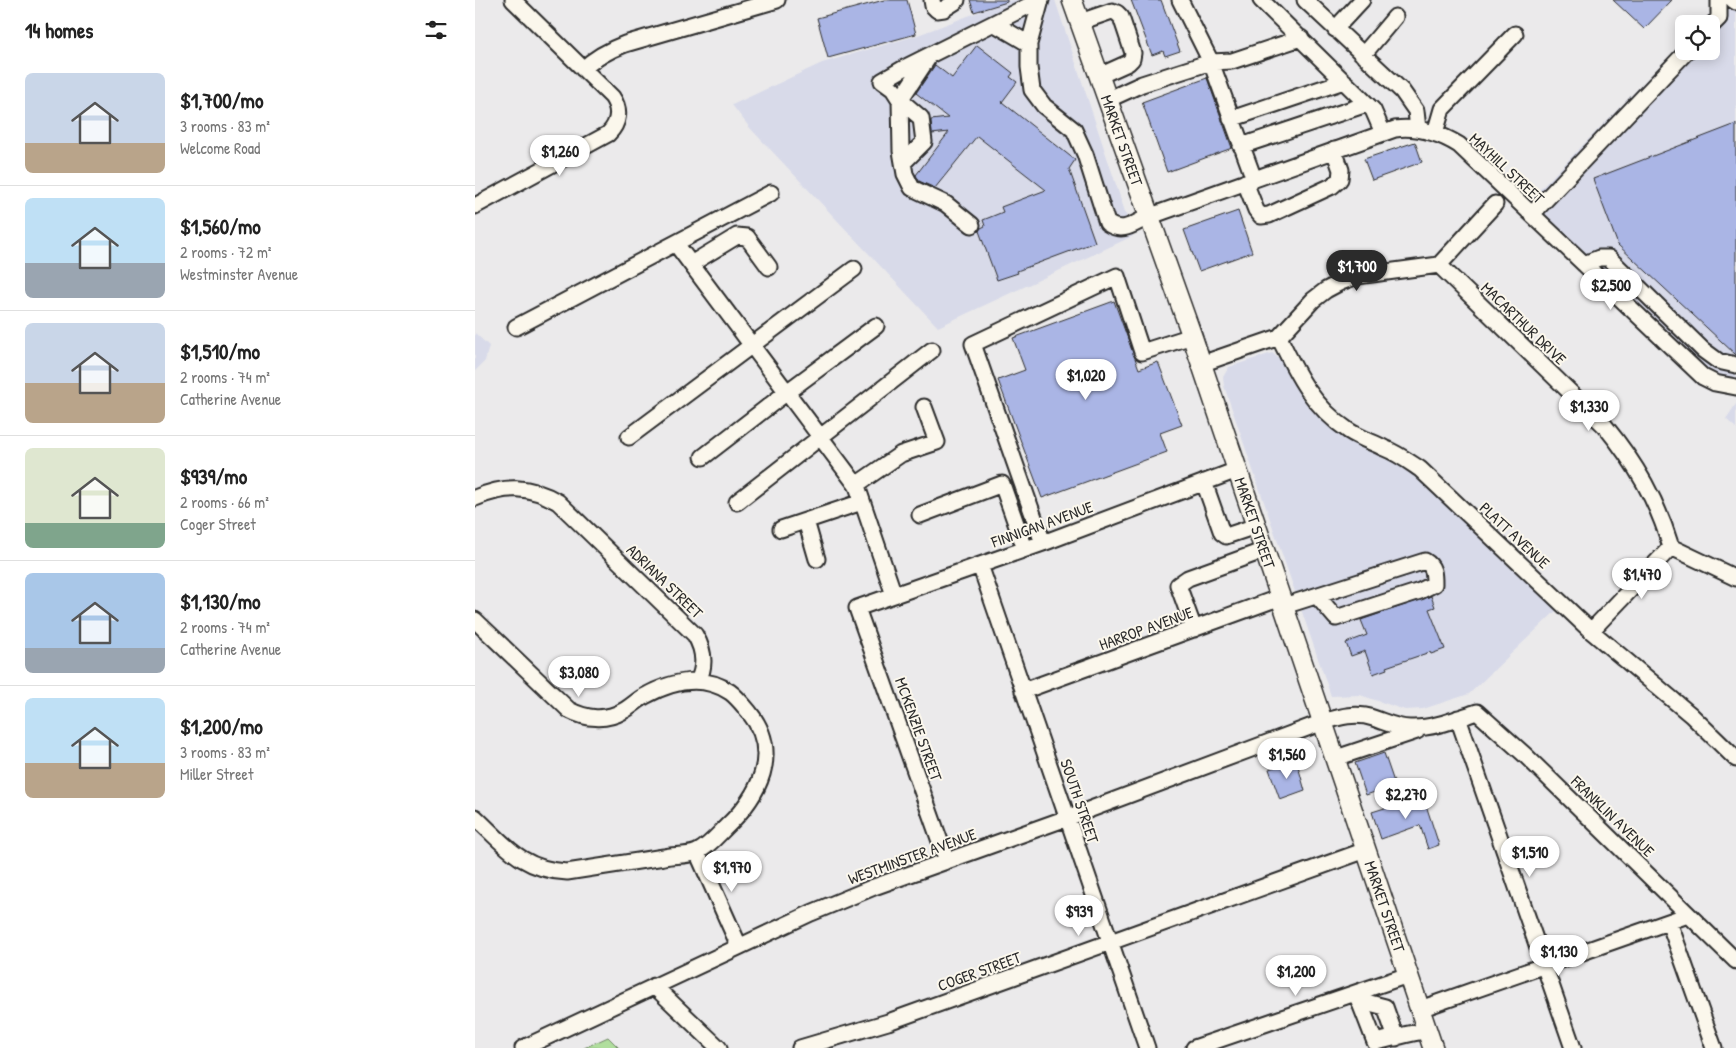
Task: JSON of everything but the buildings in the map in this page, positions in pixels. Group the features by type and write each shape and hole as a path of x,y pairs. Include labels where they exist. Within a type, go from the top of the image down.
{"main road":[{"name":"MARKET STREET","path":"1073,0 1148,217 1192,336 1430,1039"}],"street":[{"path":"475,206 608,134 614,128 618,118 618,110 612,97 513,0"},
{"path":"583,69 596,58 625,44 777,0"},
{"path":"932,0 934,8 940,10 957,0"},
{"path":"903,163 923,142 921,118 900,100 893,89 881,81 1041,0"},
{"name":"MAYHILL STREET","path":"1041,0 1029,44 1032,90 1044,106 1074,130 1085,154 1107,223 1114,227 1123,229 1148,217 1383,133 1401,128 1435,132 1459,145 1703,377 1711,382 1736,387"},
{"path":"1179,0 1211,62 1241,146 1256,210 1261,216 1269,215 1341,180 1341,170 1334,150"},
{"path":"1261,0 1373,110 1383,133"},
{"path":"1305,0 1402,92 1416,111 1419,129"},
{"path":"1335,29 1362,0"},
{"path":"1719,0 1719,15"},
{"path":"1080,22 1112,11 1121,17 1127,33 1133,53 1132,59 1128,63 1099,76"},
{"path":"1363,55 1395,17"},
{"path":"995,24 1029,44"},
{"path":"1435,132 1442,110 1515,34"},
{"path":"1107,100 1142,84 1211,62 1232,61 1301,38"},
{"path":"929,56 900,100 901,151 905,174 912,188 946,204 972,225"},
{"path":"1532,214 1678,60"},
{"path":"1231,119 1344,81"},
{"path":"1241,146 1367,104"},
{"path":"516,328 771,193"},
{"path":"1201,364 1279,337 1313,300 1341,282 1357,276 1439,265 1495,204"},
{"path":"691,264 737,236 747,237 769,267"},
{"path":"676,244 856,485 894,595"},
{"path":"1584,264 1599,258 1609,258 1703,350 1719,361 1736,366"},
{"name":"MACARTHUR DRIVE","path":"1439,265 1605,426 1615,438 1641,475 1653,498 1671,548"},
{"path":"629,437 854,269"},
{"path":"1043,542 973,344 1117,276 1142,352 1192,336"},
{"path":"703,457 876,326"},
{"name":"PLATT AVENUE","path":"1279,337 1303,385 1332,418 1349,431 1403,457 1420,469 1591,631 1691,715 1736,759"},
{"path":"737,502 932,350"},
{"path":"1711,382 1719,361"},
{"path":"856,485 901,454 937,442 924,406"},
{"name":"FINNIGAN AVENUE","path":"857,608 1025,549 1237,470"},
{"path":"1204,482 1222,533 1226,536 1256,526"},
{"path":"920,515 1002,484 1025,549"},
{"name":"ADRIANA STREET","path":"475,498 489,492 518,488 533,490 558,502 695,635 700,643 703,654 703,664 698,681"},
{"path":"781,529 862,502"},
{"path":"806,521 817,559"},
{"path":"1591,631 1671,548 1736,578"},
{"path":"1194,629 1178,585 1188,578 1265,550"},
{"name":"HARROP AVENUE","path":"1023,691 1194,629 1283,602 1317,596 1425,561 1430,564 1433,572 1434,584 1420,591 1336,618 1317,596"},
{"name":"SOUTH STREET","path":"980,565 1147,1048"},
{"name":"MCKENZIE STREET","path":"857,608 947,861"},
{"path":"475,620 569,710 587,717 611,716 622,712 645,696 670,684 698,681 718,686 731,693 741,703 759,728 765,753 764,769 760,782 747,806 718,836 697,852 567,872 552,871 539,868 525,861 475,817"},
{"name":"FRANKLIN AVENUE","path":"1458,718 1477,712 1525,755 1736,961"},
{"name":"WESTMINSTER AVENUE","path":"523,1048 829,905 1323,722 1343,716 1357,715 1401,727 1431,726"},
{"path":"1336,758 1458,718 1573,1048"},
{"name":"COGER STREET","path":"800,1048 887,1022 1365,850"},
{"path":"697,852 739,946"},
{"path":"1420,1009 1689,915"},
{"path":"1669,922 1714,1048"},
{"path":"1194,1048 1358,998 1408,975"},
{"path":"654,986 719,1048"},
{"path":"1358,998 1375,1042 1415,1032 1430,1039"},
{"path":"1358,998 1385,1007 1396,1038"}],"shaded area":[{"path":"1010,0 1055,0 1133,236 938,327 750,128 732,105 822,63 918,35"},
{"path":"1736,0 1736,387 1706,380 1522,208 1675,50 1675,60 1720,60 1720,15 1709,15 1722,1"},
{"path":"475,333 489,346 485,361 475,371"},
{"path":"1272,353 1280,359 1290,379 1309,407 1344,439 1412,471 1558,609 1469,694 1423,709 1405,710 1360,695 1331,696 1224,386 1223,377 1229,367"},
{"path":"1736,404 1736,428 1726,419"}],"green space":[{"path":"608,1037 619,1048 584,1048"}]}
